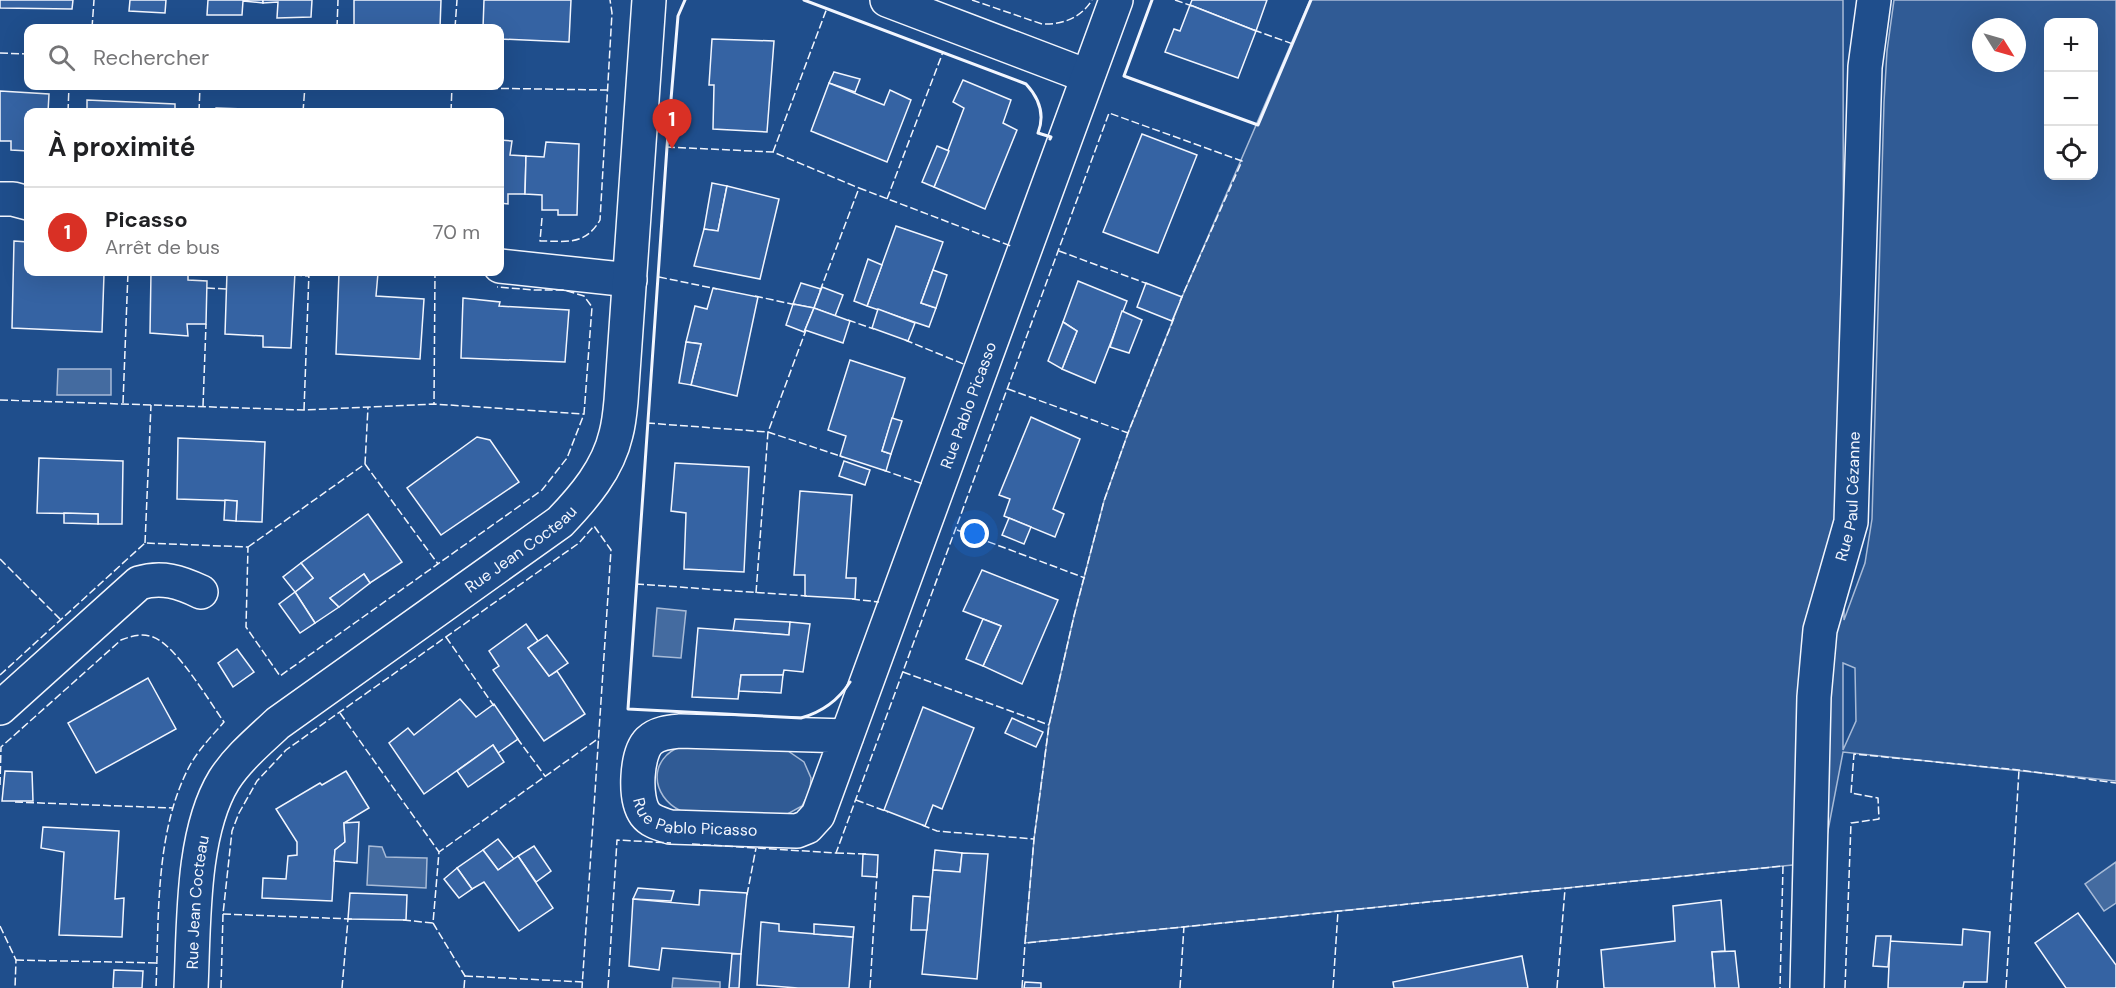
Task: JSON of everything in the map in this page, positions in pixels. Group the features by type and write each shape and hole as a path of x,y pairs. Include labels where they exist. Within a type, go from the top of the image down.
{"street":[{"name":"Rue Jean Cocteau","path":"191,988 200,857 210,814 225,780 239,761 278,723 560,522 585,493 605,464 616,434 621,401 649,0"},
{"path":"887,0 1087,76"},
{"name":"Rue Pablo Picasso","path":"847,736 680,731 658,735 644,747 641,756 638,783 640,806 645,815 652,820 670,827 796,831 807,827 818,816 1116,0"},
{"name":"Rue Paul Cézanne","path":"1807,988 1814,697 1820,630 1851,522 1865,67 1874,0"},
{"path":"0,199 24,202"},
{"path":"504,266 630,280"},
{"path":"0,708 139,583 153,579 166,580 184,584 201,592"}],"shaded area":[{"path":"1310,0 1843,0 1844,620 1865,563 1872,519 1884,102 1887,51 1894,0 2116,0 2116,781 1843,752 1822,862 1025,943 1034,839 1049,725 1104,501 1128,433 1182,297","holes":["1843,663 1855,668 1856,721 1843,750"]},
{"path":"58,369 111,369 111,395 57,395"},
{"path":"657,608 686,611 681,658 653,656"},
{"path":"682,746 788,751 804,762 811,778 810,791 802,806 782,817 681,811 663,796 657,777 663,759"},
{"path":"369,846 382,847 386,857 427,858 426,888 367,885"},
{"path":"2116,862 2116,903 2104,911 2085,884"},
{"path":"673,978 720,982 720,988 672,988"}],"building":[{"path":"0,0 73,0 72,9 0,8"},
{"path":"130,0 166,0 165,13 129,11"},
{"path":"208,0 263,0 263,3 243,1 242,15 207,15"},
{"path":"263,0 312,0 311,17 277,18 278,2 263,3"},
{"path":"354,0 441,0 440,24 354,24"},
{"path":"484,0 571,0 569,42 504,39 504,24 483,24"},
{"path":"1192,0 1267,0 1256,31 1190,5"},
{"path":"1190,5 1256,31 1238,78 1165,52 1174,29 1180,31"},
{"path":"712,39 774,41 767,132 713,129 714,85 709,85"},
{"path":"834,72 860,79 855,92 829,83"},
{"path":"963,80 1011,100 1003,123 1017,130 985,209 934,187 964,108 953,102"},
{"path":"829,83 884,105 890,90 911,100 887,162 811,131"},
{"path":"0,91 49,94 48,108 24,108 24,151 11,150 11,141 0,141"},
{"path":"87,100 175,104 175,108 87,108"},
{"path":"1142,134 1197,155 1158,253 1103,232"},
{"path":"504,140 512,141 510,155 526,156 525,194 508,194 508,204 504,204"},
{"path":"546,142 579,144 577,215 558,215 558,210 542,210 542,195 525,194 526,156 544,157"},
{"path":"937,146 949,151 934,187 922,182"},
{"path":"712,183 727,186 718,231 704,229"},
{"path":"727,186 779,199 760,279 694,266 704,229 718,231"},
{"path":"896,226 943,242 921,303 936,308 929,327 867,306"},
{"path":"14,241 24,242 24,276 104,276 102,332 12,328"},
{"path":"868,259 882,265 867,306 854,301"},
{"path":"933,270 947,275 936,308 921,303"},
{"path":"151,276 188,276 188,280 207,281 206,324 187,324 188,336 150,333"},
{"path":"227,276 295,276 291,348 263,347 263,336 225,334"},
{"path":"339,276 378,276 376,296 424,299 420,359 336,354"},
{"path":"1078,281 1127,301 1095,383 1062,369 1077,331 1063,322"},
{"path":"801,283 821,289 814,308 793,304"},
{"path":"1146,283 1182,297 1172,321 1137,307"},
{"path":"822,287 843,295 835,316 814,308"},
{"path":"713,288 758,297 737,396 691,385 701,344 686,342 695,306 707,309"},
{"path":"463,298 500,302 499,306 569,310 565,362 461,358"},
{"path":"793,304 814,308 804,332 786,325"},
{"path":"814,308 850,321 843,343 805,330"},
{"path":"878,309 915,323 908,341 872,328"},
{"path":"1122,311 1142,320 1129,353 1110,347"},
{"path":"1063,322 1077,331 1062,369 1048,361"},
{"path":"686,342 701,344 691,385 679,383"},
{"path":"850,360 905,378 882,451 891,454 886,471 840,456 846,436 828,430"},
{"path":"1031,417 1080,439 1053,509 1064,514 1055,537 1004,516 1010,499 999,495"},
{"path":"892,418 902,421 891,454 882,451"},
{"path":"477,437 490,440 519,482 441,535 407,488"},
{"path":"178,438 265,442 262,522 236,521 237,501 177,499"},
{"path":"39,458 123,461 122,524 98,524 98,514 37,513"},
{"path":"844,461 870,470 865,485 839,476"},
{"path":"675,463 749,467 744,572 684,569 686,513 671,511"},
{"path":"800,491 852,495 846,578 856,578 855,599 805,596 805,575 794,575"},
{"path":"225,500 237,501 236,521 224,520"},
{"path":"64,513 98,514 98,524 64,523"},
{"path":"368,514 402,562 370,583 364,574 330,598 339,607 315,623 295,592 313,578 301,563"},
{"path":"1009,518 1031,527 1024,544 1002,535"},
{"path":"301,563 313,578 295,592 283,577"},
{"path":"982,570 1058,600 1022,684 983,666 1001,626 963,611"},
{"path":"364,574 370,583 339,607 330,598"},
{"path":"295,592 315,623 300,633 279,604"},
{"path":"735,619 790,622 789,635 733,631"},
{"path":"983,619 1001,626 983,666 966,659"},
{"path":"790,622 810,624 803,672 784,670 783,675 741,675 738,699 692,697 698,628 789,635"},
{"path":"526,624 538,641 528,648 549,676 557,671 585,714 544,741 493,670 499,666 489,651"},
{"path":"547,635 568,663 549,676 528,648"},
{"path":"237,649 254,672 233,687 218,663"},
{"path":"741,675 783,675 781,693 739,691"},
{"path":"148,678 176,729 96,773 68,723"},
{"path":"460,699 476,717 494,704 518,739 498,753 493,745 424,794 389,743 408,728 414,735"},
{"path":"923,707 974,728 942,809 933,805 925,826 884,810"},
{"path":"1012,718 1043,732 1036,747 1005,733"},
{"path":"493,745 504,762 468,787 457,771"},
{"path":"5,771 32,772 33,801 2,801"},
{"path":"346,771 369,808 344,823 345,842 335,850 332,901 262,898 263,878 286,879 288,856 297,855 297,842 276,809 320,783 322,785"},
{"path":"359,822 357,863 334,861 335,850 345,842 344,823"},
{"path":"43,827 119,831 115,899 124,898 122,937 59,935 64,852 41,848"},
{"path":"498,839 514,859 498,870 483,850"},
{"path":"534,846 551,871 536,882 518,856"},
{"path":"483,850 498,870 518,856 553,908 519,931 484,882 472,889 457,868"},
{"path":"935,850 962,853 960,872 933,870"},
{"path":"962,853 988,854 977,979 922,974 933,870 960,872"},
{"path":"863,854 878,855 877,877 862,876"},
{"path":"457,868 472,889 459,898 444,879"},
{"path":"638,888 674,891 671,901 633,899"},
{"path":"700,890 747,893 741,954 662,948 659,970 629,966 633,899 699,905"},
{"path":"350,893 407,895 406,920 348,919"},
{"path":"913,896 930,897 927,930 911,930"},
{"path":"1721,900 1725,951 1712,952 1715,988 1604,988 1601,950 1675,941 1673,906"},
{"path":"2078,913 2116,965 2116,988 2066,988 2035,943"},
{"path":"761,922 779,924 779,931 853,937 849,988 757,985"},
{"path":"814,924 854,927 853,937 814,934"},
{"path":"1963,929 1990,932 1987,982 1964,982 1963,988 1888,988 1890,941 1962,945"},
{"path":"1876,936 1891,936 1888,967 1873,966"},
{"path":"1735,951 1739,988 1715,988 1712,952"},
{"path":"732,954 741,954 739,988 729,988"},
{"path":"1522,956 1528,988 1394,988 1393,982"},
{"path":"114,970 143,971 142,988 113,988"},
{"path":"1025,982 1041,983 1041,988 1024,988"}],"fence":[{"path":"92,24 94,0"},
{"path":"337,24 338,0"},
{"path":"455,24 457,0"},
{"path":"542,218 540,241 566,241 581,238 588,234 600,220 612,13 610,0"},
{"path":"972,0 1042,24 1064,22 1077,16 1092,0"},
{"path":"1175,0 1192,6"},
{"path":"773,152 827,8"},
{"path":"1254,30 1293,44"},
{"path":"887,199 943,52"},
{"path":"0,53 24,54"},
{"path":"504,88 608,90"},
{"path":"68,108 69,90"},
{"path":"199,108 200,90"},
{"path":"303,108 305,90"},
{"path":"451,108 452,90"},
{"path":"692,844 836,853 1109,113 1242,161 1180,301"},
{"path":"667,147 773,152 859,188"},
{"path":"820,291 859,188 1011,246"},
{"path":"1059,251 1148,284"},
{"path":"123,403 128,276"},
{"path":"304,410 309,276"},
{"path":"434,404 435,276"},
{"path":"659,277 717,289"},
{"path":"0,675 145,543 248,547 246,627 280,676 542,490 567,458 584,414 592,307 584,296 564,290 497,287"},
{"path":"207,288 227,289"},
{"path":"755,296 796,305"},
{"path":"1174,318 1128,433 1104,501 1074,616 1049,725 1034,839 1025,943 1783,866 1780,988"},
{"path":"848,320 874,329"},
{"path":"203,406 206,324"},
{"path":"756,593 768,432 806,330"},
{"path":"905,340 966,365"},
{"path":"1008,389 1128,433"},
{"path":"0,400 304,410 434,404 584,414"},
{"path":"145,543 151,405"},
{"path":"248,547 365,464 368,407"},
{"path":"647,423 768,432 843,457"},
{"path":"365,464 438,564"},
{"path":"883,470 923,484"},
{"path":"221,988 223,914 232,831 257,781 286,750 579,543 594,526 611,550 582,988"},
{"path":"957,530 1085,578"},
{"path":"0,559 61,620"},
{"path":"636,584 807,596"},
{"path":"852,599 879,602"},
{"path":"0,785 1,747 121,640 145,635 153,637 172,651 192,675 224,722 204,744 188,769 177,794 170,821 161,876 156,988"},
{"path":"446,637 494,706"},
{"path":"903,672 1049,725"},
{"path":"340,713 439,852"},
{"path":"517,738 545,776"},
{"path":"464,988 465,976 433,923 439,852 599,738"},
{"path":"1845,988 1851,823 1879,819 1878,798 1851,793 1854,754 2019,770 2116,783"},
{"path":"2006,988 2019,770"},
{"path":"856,800 888,812"},
{"path":"15,802 173,808"},
{"path":"922,825 937,831 1034,839"},
{"path":"608,988 617,840 671,843"},
{"path":"747,895 756,848"},
{"path":"836,853 866,854"},
{"path":"870,988 877,873"},
{"path":"1557,988 1565,889"},
{"path":"1333,988 1338,911"},
{"path":"223,914 352,919"},
{"path":"342,988 348,919"},
{"path":"403,920 433,923"},
{"path":"0,926 16,960 15,988"},
{"path":"1180,988 1184,926"},
{"path":"1022,988 1025,943"},
{"path":"16,960 157,963"},
{"path":"465,976 583,982"}],"wall":[{"path":"685,0 678,16 667,147 628,709 801,718 829,705 850,682"},
{"path":"804,0 1026,84 1040,107 1041,120 1038,133 1051,137 1050,139"},
{"path":"1152,0 1124,76 1258,125 1311,0"}],"place":[{"name":"Picasso","path":"672,149"}]}
